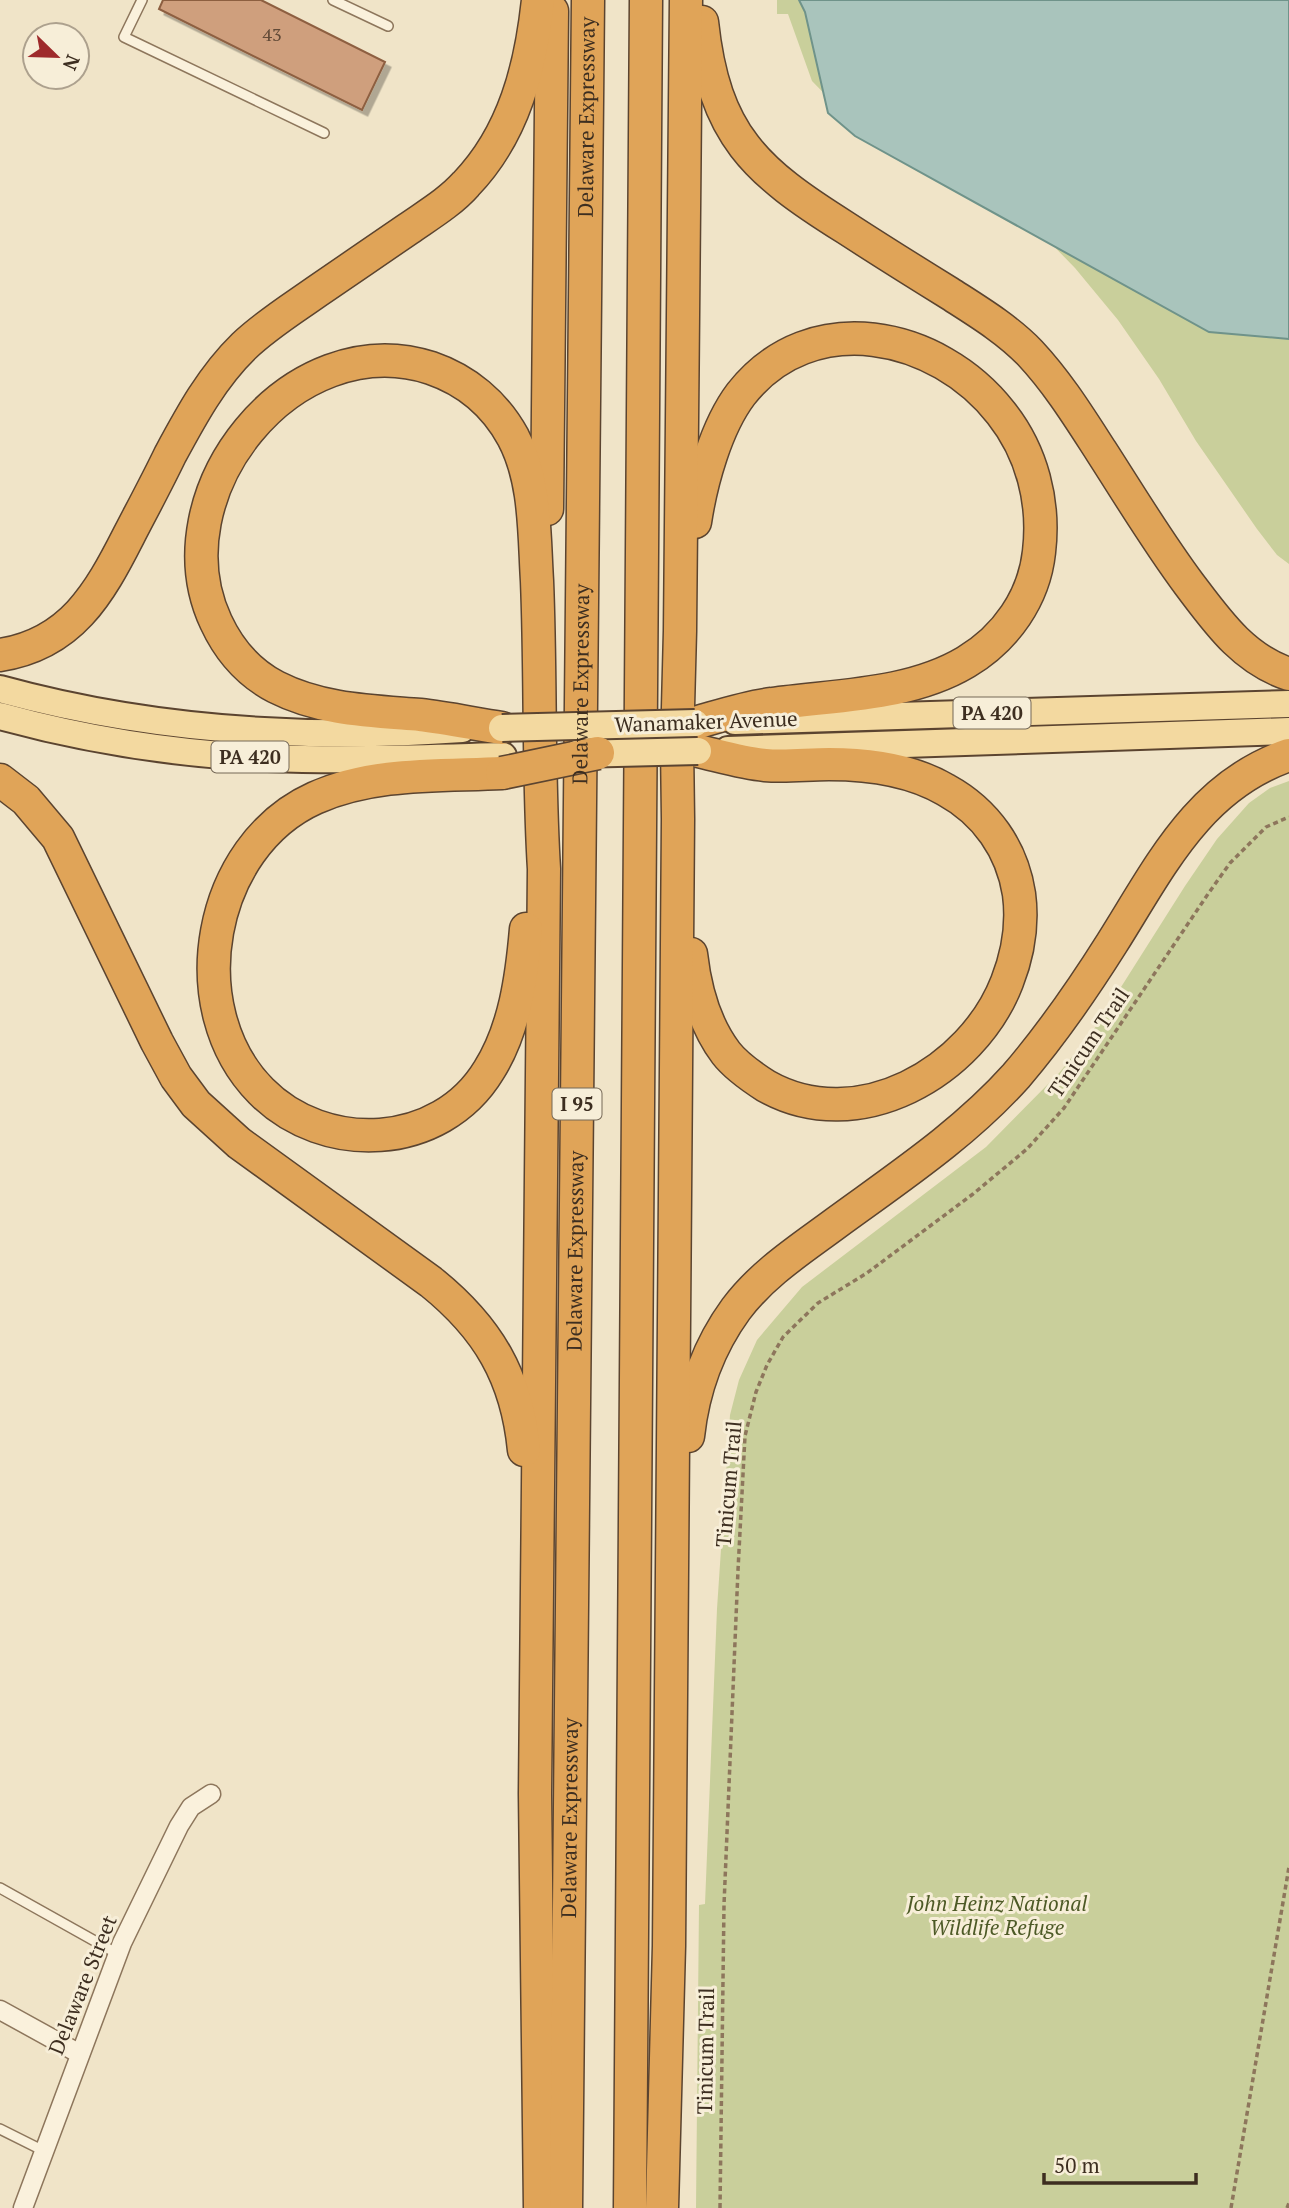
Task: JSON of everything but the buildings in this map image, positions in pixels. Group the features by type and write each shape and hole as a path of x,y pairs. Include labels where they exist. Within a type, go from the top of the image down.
{"highway":[{"path":"0,655 30,648 45,641 66,627 84,609 116,561 197,406 219,374 245,345 276,320 444,203 478,171 498,142 514,110 524,75 538,0"},
{"path":"540,643 547,541 552,0"},
{"name":"Delaware Expressway","path":"566,2208 588,0"},
{"path":"630,2208 646,0"},
{"path":"662,2208 667,2019 686,0"},
{"path":"699,0 705,53 718,100 733,130 762,167 797,197 968,305 1027,350 1061,389 1150,528 1210,612 1239,646 1261,661 1289,674"},
{"path":"680,631 696,513 707,468 732,408 764,371 780,360 830,340 863,338 897,344 944,362 960,373 988,398 1014,431 1032,470 1041,511 1041,535 1038,559 1028,595 996,640 966,662 932,678 856,695 769,704 696,737"},
{"path":"502,753 420,715 364,711 312,701 274,686 240,660 225,640 213,616 205,588 202,558 204,527 211,497 222,469 238,441 261,416 287,394 318,377 353,365 387,361 414,363 464,384 488,403 512,436 525,470 533,511 540,643 540,809 544,883 536,1910 540,2208"},
{"path":"678,819 691,957 704,1013 728,1056 763,1084 788,1096 818,1103 850,1104 882,1097 919,1082 953,1059 980,1030 992,1012 1007,981 1017,949 1020,904 1012,862 1003,844 982,818 946,790 917,777 849,765 765,765 696,737"},
{"path":"540,809 530,878 523,958 515,1002 502,1047 474,1091 454,1109 430,1122 405,1132 377,1136 337,1133 309,1125 281,1109 265,1095 243,1069 229,1042 219,1011 214,977 215,944 221,912 233,881 251,852 275,824 316,797 333,791 502,753 597,753"},
{"path":"671,1586 683,1529 686,1460 693,1402 707,1360 738,1307 783,1262 933,1153 987,1106 1040,1048 1063,1017 1189,824 1228,787 1264,765 1289,755"},
{"path":"0,780 26,800 58,838 157,1042 176,1077 196,1104 239,1143 432,1282 461,1307 483,1333 509,1380 521,1419 538,1562"}],"main road":[{"name":"Wanamaker Avenue","path":"0,689 119,714 193,725 253,731 380,734 502,753"},
{"name":"Wanamaker Avenue","path":"0,716 115,741 230,755 343,760 502,753 696,737 1289,704"},
{"name":"Wanamaker Avenue","path":"597,753 696,737 1289,732"}],"street":[{"name":"Delaware Street","path":"23,2208 118,1954 178,1826 191,1807 211,1794"},
{"path":"0,2010 80,2054"}],"lane":[{"path":"142,0 124,37 324,133"},
{"path":"333,0 388,26"},
{"path":"0,1888 118,1954"},
{"path":"0,2129 44,2151"}],"path":[{"name":"Tinicum Trail","path":"720,2208 724,1905 745,1436 756,1392 767,1365 783,1337 818,1303 867,1273 974,1194 1036,1139 1065,1108 1230,863 1266,827 1289,817"},
{"path":"1231,2208 1289,1867"},
{"path":"1287,2208 1289,2203"}],"green space":[{"path":"777,0 1289,0 1289,564 1277,555 1257,529 1118,320 1075,268 1037,229 849,119 812,81 788,14 777,14"},
{"name":"John Heinz National Wildlife Refuge","path":"1289,781 1289,2208 696,2208 699,1905 705,1904 717,1609 730,1415 739,1380 757,1340 802,1287 986,1147 1060,1072 1097,1025 1217,839 1249,803 1270,788"}],"water":[{"path":"799,0 1289,0 1289,339 1209,332 855,136 828,113 805,12"}]}
